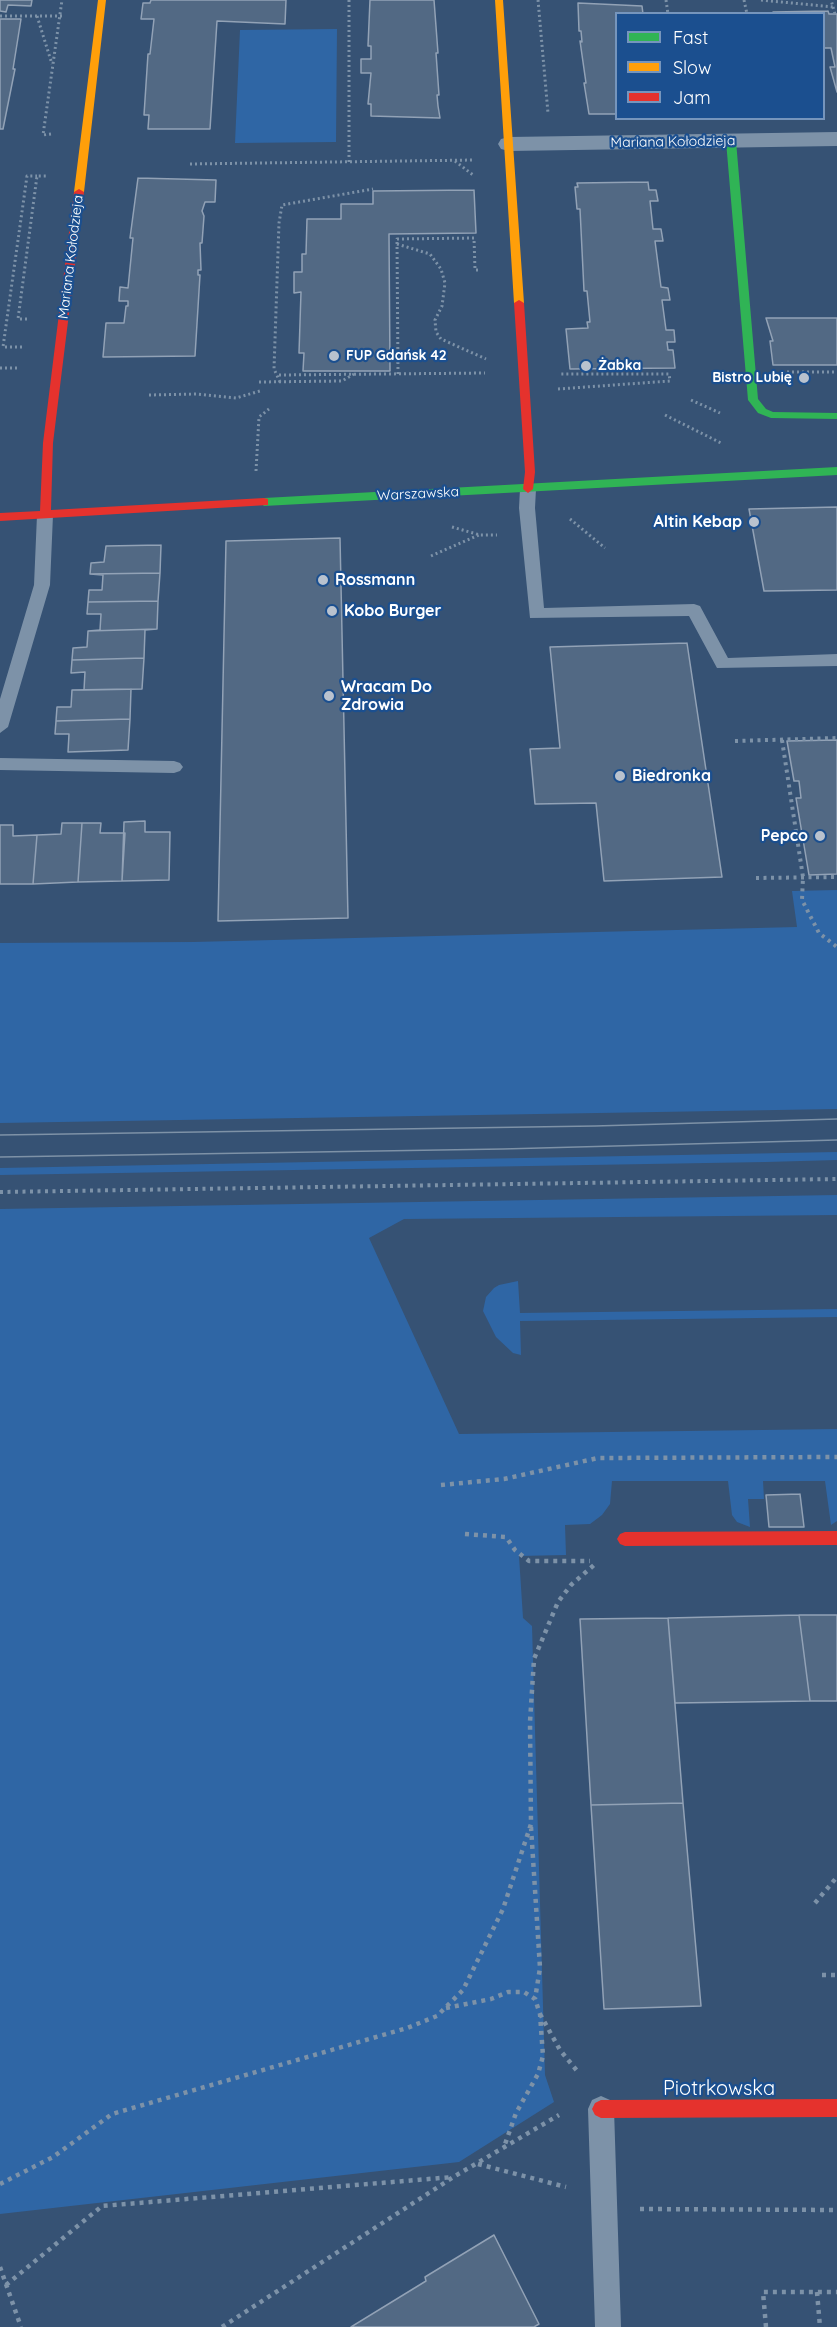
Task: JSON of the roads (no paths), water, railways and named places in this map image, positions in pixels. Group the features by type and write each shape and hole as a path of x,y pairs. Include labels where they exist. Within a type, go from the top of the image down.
{"street":[{"name":"Mariana Kołodzieja","path":"45,514 48,442 102,0"},
{"path":"499,0 530,472 528,489"},
{"name":"Mariana Kołodzieja","path":"509,144 837,139"},
{"path":"731,141 753,400 762,411 771,415 837,416"},
{"name":"Warszawska","path":"0,517 837,471"},
{"path":"625,1539 837,1538"},
{"name":"Piotrkowska","path":"601,2109 837,2108"}],"lane":[{"path":"528,489 527,508 536,614 694,610 723,664 837,660"},
{"path":"0,727 42,585 45,514"},
{"path":"0,764 174,767"},
{"path":"601,2109 608,2327"}],"tram line":[{"path":"0,1135 595,1126 837,1119"},
{"path":"0,1157 503,1149 837,1140"}],"place":[{"name":"FUP Gdańsk 42","path":"334,356"},
{"name":"Żabka","path":"586,366"},
{"name":"Bistro Lubię","path":"804,378"},
{"name":"Altin Kebap","path":"754,522"},
{"name":"Rossmann","path":"323,580"},
{"name":"Kobo Burger","path":"332,611"},
{"name":"Wracam Do Zdrowia","path":"329,696"},
{"name":"Biedronka","path":"620,776"},
{"name":"Pepco","path":"820,836"}]}
